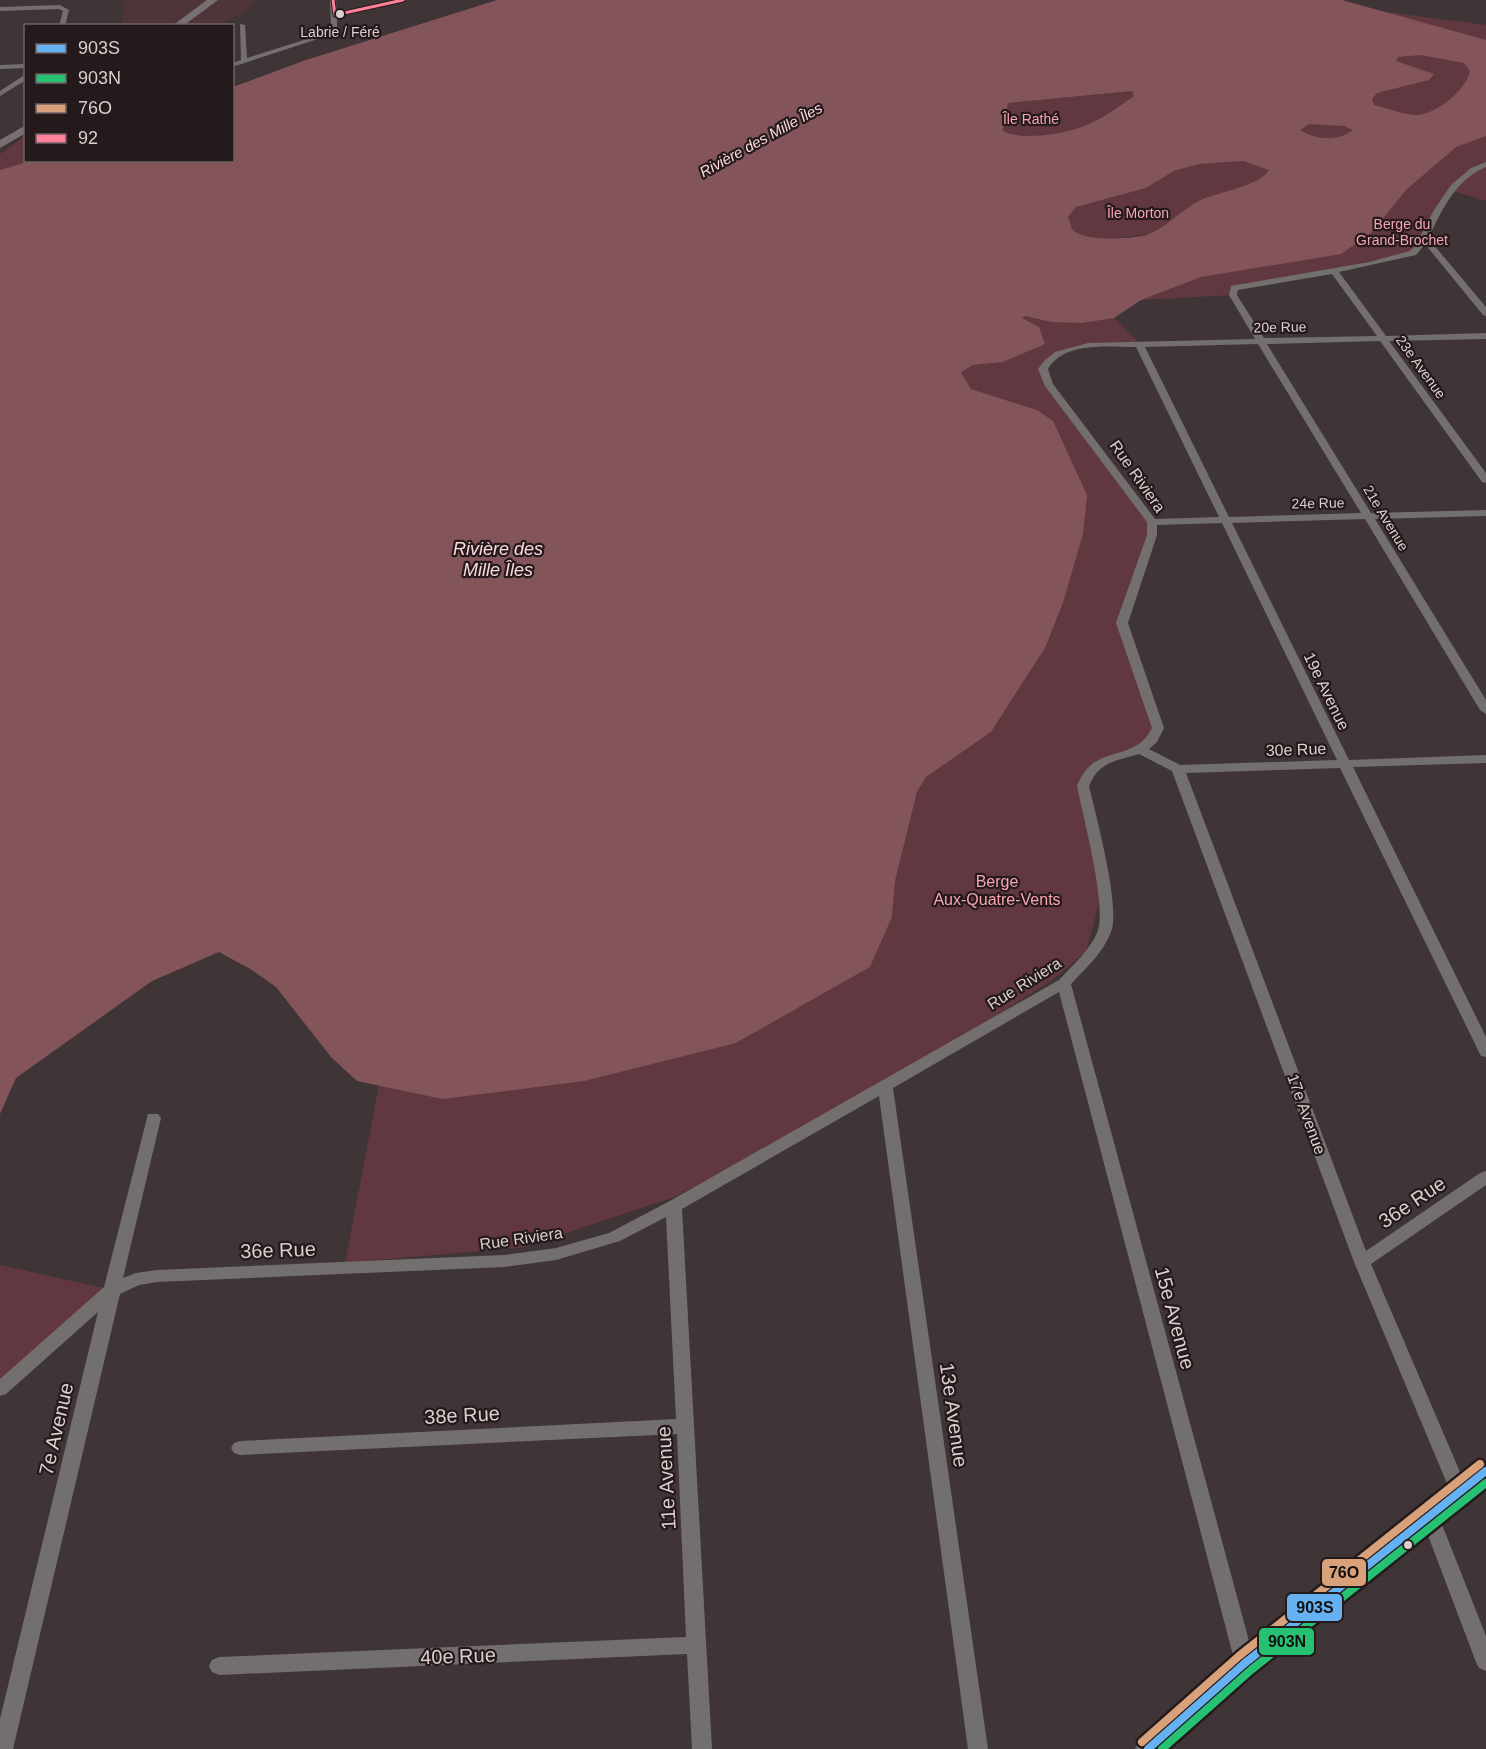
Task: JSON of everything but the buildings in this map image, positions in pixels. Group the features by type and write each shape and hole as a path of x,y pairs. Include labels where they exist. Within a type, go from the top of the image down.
{"main road":[{"path":"179,24 213,0"},
{"path":"0,145 24,129"}],"street":[{"path":"234,64 328,34 334,28 333,0"},
{"path":"335,15 403,0"},
{"path":"0,9 60,7 66,10 62,24"},
{"path":"242,25 244,61"},
{"path":"0,67 24,66"},
{"path":"0,94 24,77"},
{"path":"1261,341 1233,295 1234,288 1334,271 1413,254 1450,190 1471,168 1486,164"},
{"path":"1424,238 1486,313"},
{"name":"23e Avenue","path":"1334,271 1486,480"},
{"name":"20e Rue","path":"1075,348 1139,343 1486,336"},
{"name":"21e Avenue","path":"1261,341 1486,710"},
{"name":"19e Avenue","path":"1139,343 1486,1052"},
{"name":"Rue Riviera","path":"448,1264 504,1261 556,1254 614,1237 674,1206 885,1087 1064,983 1093,952 1105,931 1108,908 1083,786 1088,773 1104,761 1141,750 1155,740 1158,728 1122,623 1152,535 1152,522 1044,378 1043,369 1046,361 1075,348"},
{"name":"24e Rue","path":"1152,522 1486,513"},
{"path":"1141,750 1178,769"},
{"name":"30e Rue","path":"1178,769 1486,759"},
{"name":"17e Avenue","path":"1178,769 1362,1262 1460,1493"},
{"name":"15e Avenue","path":"1064,983 1245,1663"},
{"name":"13e Avenue","path":"885,1087 978,1749"},
{"name":"7e Avenue","path":"3,1749 153,1119"},
{"name":"36e Rue","path":"1362,1262 1486,1177"},
{"name":"11e Avenue","path":"674,1206 702,1749"},
{"name":"36e Rue","path":"0,1389 112,1290 136,1279 157,1276 448,1264"},
{"name":"38e Rue","path":"240,1448 686,1426"},
{"path":"1148,1749 1245,1663 1486,1471"},
{"path":"1430,1517 1486,1662"},
{"name":"40e Rue","path":"219,1666 697,1645"}],"shaded area":[{"path":"125,0 260,0 224,24 121,24"}],"green space":[{"path":"1371,10 1486,25 1486,201 1450,190 1413,253 1234,288 1233,295 1141,300 1149,234 1099,239 1088,238 1073,230 1068,217 1076,207 1146,188 1174,171 1199,164 1243,161 1282,135 1309,124"},
{"name":"Île Rathé","path":"1132,91 1135,96 1116,109 1096,121 1073,130 1031,136 1003,131 1008,103"},
{"path":"24,137 24,162 30,162 0,170 0,154"},
{"name":"Berge Aux-Quatre-Vents","path":"1025,316 1070,322 1114,318 1139,343 1075,348 1046,361 1044,378 1152,523 1124,618 1164,730 1135,749 1104,761 1083,786 1101,896 1086,952 1052,980 885,1087 674,1197 525,1247 345,1263 379,1085 442,1099 736,1043 870,967 892,917 895,881 917,793 926,777 991,732 1045,648 1063,603 1083,534 1037,410 971,389 960,372 973,365 1003,362 1045,344 1039,327 1021,318"},
{"path":"0,1265 112,1290 0,1389"}],"water":[{"name":"Rivière des Mille Îles","path":"497,0 1342,0 1486,40 1486,136 1456,147 1406,190 1371,233 1341,254 1201,277 1141,300 1114,318 1081,323 1052,322 1025,316 1022,318 1039,327 1045,344 1003,362 973,365 961,372 971,389 1037,410 1053,421 1087,495 1083,534 1063,603 1045,648 991,732 926,777 917,792 895,881 892,917 870,967 736,1043 584,1081 442,1099 357,1081 331,1057 276,987 252,970 219,952 152,981 16,1078 0,1114 0,170 27,162 234,162 234,87 303,61","holes":["1421,55 1464,63 1470,71 1468,78 1456,94 1440,107 1423,114 1415,115 1374,105 1372,99 1377,93 1429,80 1434,74 1396,61 1398,57","1132,91 1134,96 1109,113 1082,127 1031,136 1003,131 1008,103","1309,124 1344,126 1353,130 1334,138 1319,138 1300,130","1243,161 1269,170 1258,180 1249,184 1196,202 1149,234 1122,238 1098,238 1079,234 1072,229 1068,217 1076,207 1146,188 1174,171 1199,164"]}],"transit line":[{"name":"92","path":"333,0 335,15 403,0"},
{"name":"76O","path":"1142,1742 1239,1656 1480,1464"},
{"name":"903S","path":"1148,1749 1245,1663 1486,1471"},
{"name":"903N","path":"1162,1749 1251,1670 1486,1483"}],"place":[{"name":"Labrie / Féré","path":"340,14"}],"park label":[{"name":"Île Morton","path":"1138,213"},
{"name":"Berge du Grand-Brochet","path":"1402,232"}]}
